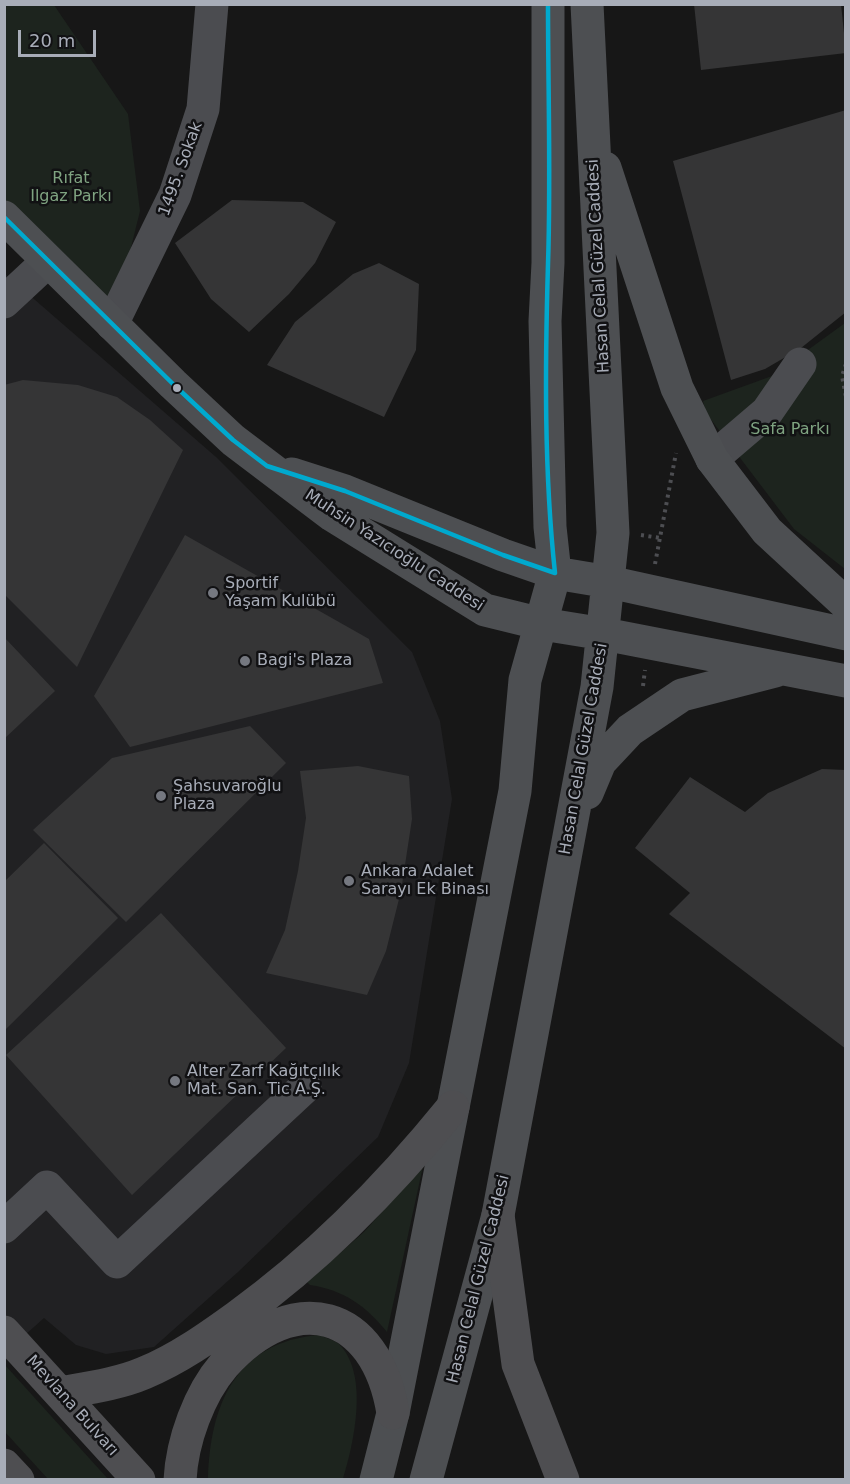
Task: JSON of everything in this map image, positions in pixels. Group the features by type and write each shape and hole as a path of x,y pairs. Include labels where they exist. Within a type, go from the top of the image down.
{"highway":[{"path":"60,1394 120,1381 166,1364 266,1296 307,1262 388,1185 453,1107"},
{"path":"498,1215 518,1364 563,1479"},
{"path":"180,1479 193,1424 201,1400 211,1383 243,1347 284,1323 318,1318 332,1321 357,1335 379,1364 390,1394 393,1413"},
{"name":"Mevlana Bulvarı","path":"4,1332 139,1479"},
{"path":"4,1465 18,1479"}],"main road":[{"path":"376,1479 393,1413 515,791 525,680 555,573 550,527 545,321 548,251 548,4"},
{"name":"Hasan Celal Güzel Caddesi","path":"426,1479 498,1215 569,836 604,634 613,533 586,4"},
{"path":"592,130 677,388 712,459 767,531 846,604"},
{"name":"Muhsin Yazıcıoğlu Caddesi","path":"4,217 202,412 267,466 332,515 485,610 542,624 787,668 846,681"},
{"name":"Muhsin Yazıcıoğlu Caddesi","path":"267,466 345,491 503,555 555,573 609,582 846,634"},
{"path":"569,836 600,762 630,730 682,695 787,668"}],"street":[{"name":"1495. Sokak","path":"112,324 175,195 203,109 212,4"},
{"path":"4,302 48,261"},
{"path":"712,459 767,412 800,364"},
{"path":"4,1227 47,1187 117,1262 305,1087"}],"path":[{"path":"846,364 842,376 846,397"},
{"path":"654,567 677,449"},
{"path":"641,535 660,538"},
{"path":"634,689 643,686 645,668"}],"shaded area":[{"path":"4,273 216,457 412,652 440,721 452,799 409,1063 378,1137 238,1272 154,1347 106,1354 76,1345 44,1318 5,1353"}],"green space":[{"name":"Rıfat Ilgaz Parkı","path":"5,5 54,5 128,114 140,211 112,324 5,213"},
{"name":"Safa Parkı","path":"845,323 845,569 794,529 706,413 703,401 772,376"},
{"path":"423,1166 387,1332 371,1314 344,1295 310,1285 307,1282 364,1232"},
{"path":"319,1335 340,1345 349,1358 357,1392 355,1429 343,1479 208,1480 215,1426 222,1403 233,1382 248,1364 267,1350 290,1340"},
{"path":"5,1365 108,1479 48,1479 5,1432"}],"building":[{"path":"694,4 841,4 846,53 701,70"},
{"path":"846,110 846,312 801,348 765,369 731,380 673,161"},
{"path":"232,200 303,202 336,222 315,263 289,294 249,332 211,299 175,243"},
{"path":"379,263 419,284 416,350 384,417 267,365 295,322 353,274"},
{"path":"23,380 78,385 117,397 150,420 183,450 77,667 4,594 4,385"},
{"name":"Bagi's Plaza","path":"185,535 369,639 383,683 130,747 94,696"},
{"path":"4,637 55,691 4,739"},
{"name":"Şahsuvaroğlu Plaza","path":"250,726 286,763 126,922 33,830 112,758"},
{"name":"Ankara Adalet Sarayı Ek Binası","path":"358,766 409,776 412,819 401,891 386,951 367,995 266,973 285,930 298,871 306,818 300,771"},
{"path":"822,769 846,770 846,1049 669,914 690,893 635,848 690,777 745,812 768,793"},
{"path":"44,843 118,918 5,1030 5,881"},
{"path":"161,913 286,1048 132,1195 6,1055"}],"transit line":[{"path":"4,217 173,384 233,440 267,466 345,491 503,555 555,573 546,418 549,199 548,4"}],"place":[{"name":"Sportif Yaşam Kulübü","path":"213,593"},
{"name":"Bagi's Plaza","path":"245,661"},
{"name":"Şahsuvaroğlu Plaza","path":"161,796"},
{"name":"Ankara Adalet Sarayı Ek Binası","path":"349,881"},
{"name":"Alter Zarf Kağıtçılık Mat. San. Tic A.Ş.","path":"175,1081"}]}
